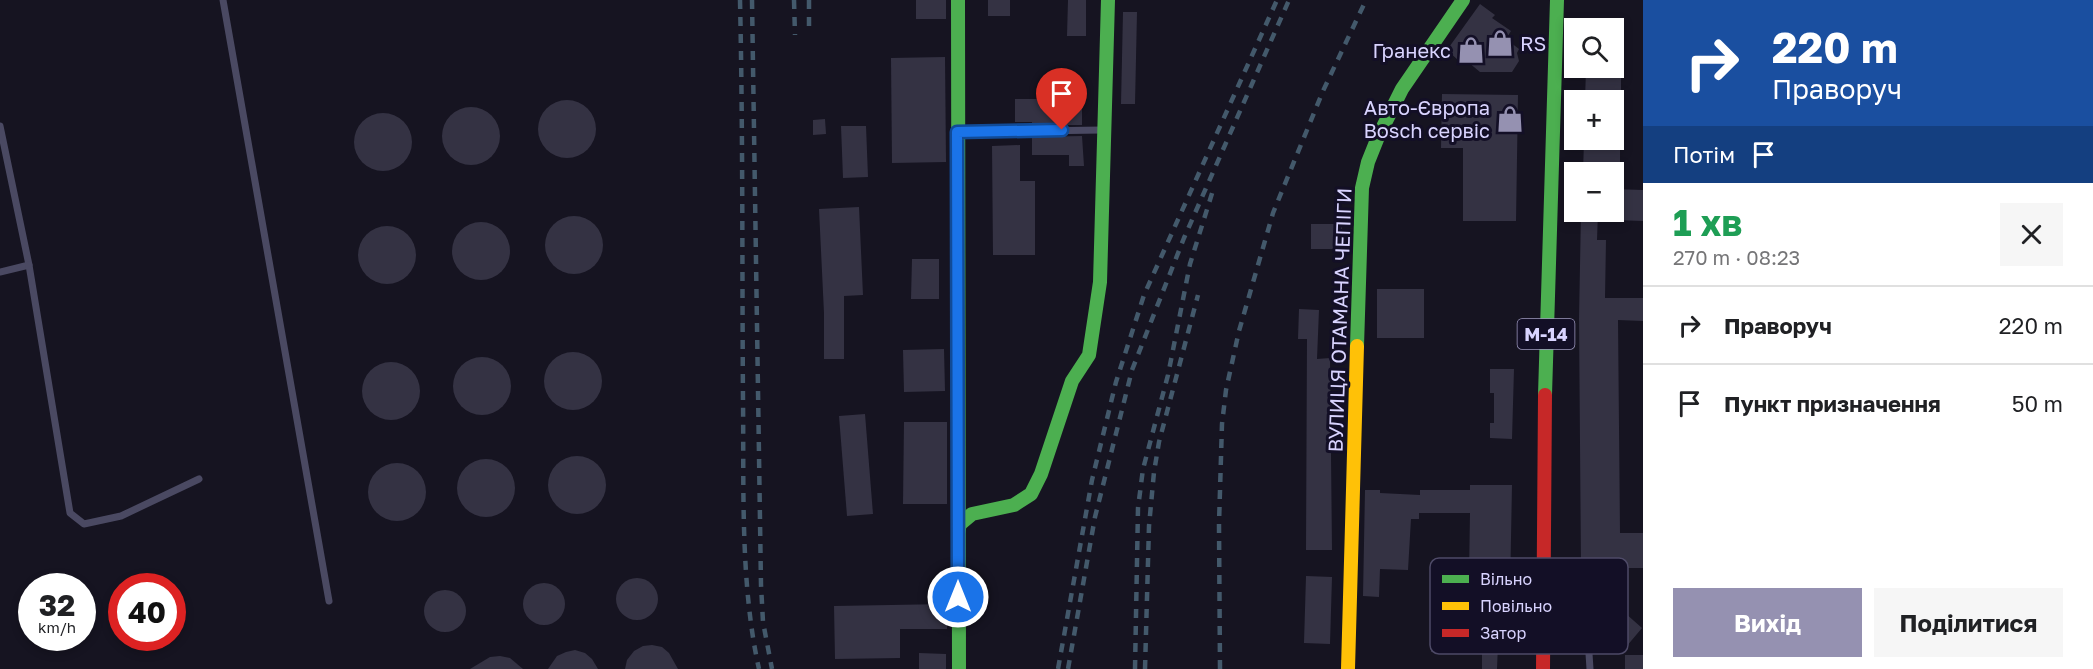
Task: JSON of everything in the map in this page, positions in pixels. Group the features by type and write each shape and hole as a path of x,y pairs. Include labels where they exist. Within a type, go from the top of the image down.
{"street":[{"path":"958,0 959,669"},
{"path":"958,533 960,524 972,514 995,507 1014,505 1031,494 1041,474 1072,381 1089,355 1100,282 1108,0"},
{"name":"ВУЛИЦЯ ОТАМАНА ЧЕПІГИ","path":"1348,669 1362,188 1374,143 1393,104 1463,0"},
{"name":"М-14","path":"1543,558 1545,379 1557,0"}],"lane":[{"path":"223,0 329,601"},
{"path":"0,126 29,265 70,513 84,524 121,516 199,479"},
{"path":"957,132 1104,129"},
{"path":"0,272 29,265"},
{"path":"1589,654 1590,669"}],"building":[{"path":"916,0 946,0 946,19 916,19"},
{"path":"988,0 1010,0 1010,16 988,16"},
{"path":"1068,0 1086,0 1086,36 1067,36"},
{"path":"1480,4 1495,15 1492,18 1511,31 1506,39 1519,49 1517,53 1519,61 1512,72 1480,72 1462,57 1459,61 1447,50"},
{"path":"1123,12 1137,12 1135,104 1121,104"},
{"path":"945,57 946,162 892,163 891,58"},
{"path":"1586,78 1621,78 1621,90 1585,90"},
{"path":"1442,94 1518,95 1516,221 1463,221 1463,148 1441,148"},
{"path":"1015,99 1082,99 1082,125 1032,125 1032,122 1015,122"},
{"path":"561,100 573,100 588,108 596,123 596,135 588,150 573,158 561,158 546,150 538,135 538,123 546,108"},
{"path":"465,107 477,107 492,115 500,130 500,142 492,157 477,165 465,165 450,157 442,142 442,130 450,115"},
{"path":"377,113 389,113 404,121 412,136 412,148 404,163 389,171 377,171 362,163 354,148 354,136 362,121"},
{"path":"825,119 826,134 813,135 813,120"},
{"path":"841,126 866,126 868,177 843,178"},
{"path":"1082,136 1084,166 1069,166 1069,155 1032,155 1032,137"},
{"path":"1020,145 1020,181 1035,181 1035,255 993,255 992,146"},
{"path":"1584,150 1620,150 1620,162 1583,162"},
{"path":"1624,189 1643,190 1643,221 1624,220"},
{"path":"859,207 863,295 844,296 844,359 824,359 819,209"},
{"path":"568,216 580,216 595,224 603,239 603,251 595,266 580,274 568,274 553,266 545,251 545,239 553,224"},
{"path":"475,222 487,222 502,230 510,245 510,257 502,272 487,280 475,280 460,272 452,257 452,245 460,230"},
{"path":"1581,222 1598,222 1597,240 1606,240 1605,298 1643,298 1643,321 1618,320 1620,533 1643,533 1643,568 1628,568 1628,558 1581,558 1579,319"},
{"path":"1311,224 1342,224 1342,249 1311,249"},
{"path":"381,226 393,226 408,234 416,249 416,261 408,276 393,284 381,284 366,276 358,261 358,249 366,234"},
{"path":"912,259 939,259 939,299 911,299"},
{"path":"1377,289 1424,289 1424,338 1377,338"},
{"path":"1299,309 1319,310 1317,359 1330,358 1332,550 1306,550 1307,339 1298,339"},
{"path":"944,349 945,391 904,392 903,350"},
{"path":"567,352 579,352 594,360 602,375 602,387 594,402 579,410 567,410 552,402 544,387 544,375 552,360"},
{"path":"476,357 488,357 503,365 511,380 511,392 503,407 488,415 476,415 461,407 453,392 453,380 461,365"},
{"path":"385,362 397,362 412,370 420,385 420,397 412,412 397,420 385,420 370,412 362,397 362,385 370,370"},
{"path":"1490,369 1514,369 1512,439 1490,438 1490,423 1494,423 1494,393 1490,393"},
{"path":"865,414 873,514 847,516 839,416"},
{"path":"904,422 947,422 947,504 903,504"},
{"path":"571,456 583,456 598,464 606,479 606,491 598,506 583,514 571,514 556,506 548,491 548,479 556,464"},
{"path":"480,459 492,459 507,467 515,482 515,494 507,509 492,517 480,517 465,509 457,494 457,482 465,467"},
{"path":"391,463 403,463 418,471 426,486 426,498 418,513 403,521 391,521 376,513 368,498 368,486 376,471"},
{"path":"1470,485 1512,485 1511,558 1469,558 1470,513 1419,513 1419,519 1411,519 1408,570 1380,569 1379,597 1363,596 1365,490 1420,495 1420,490 1470,490"},
{"path":"1306,576 1332,577 1330,644 1304,643"},
{"path":"637,578 645,579 652,584 657,591 657,607 652,614 645,619 637,620 629,619 622,614 617,607 616,599 617,591 622,584 629,579"},
{"path":"544,583 552,584 559,589 564,596 564,612 559,619 552,624 544,625 536,624 529,619 524,612 523,604 524,596 529,589 536,584"},
{"path":"445,590 453,591 460,596 465,603 465,619 460,626 453,631 445,632 437,631 430,626 425,619 424,611 425,603 430,596 437,591"},
{"path":"947,604 947,629 900,629 900,658 835,659 834,606"},
{"path":"1628,616 1642,628 1628,645"},
{"path":"643,646 662,647 669,653 678,669 625,669 627,660 634,651"},
{"path":"575,650 585,653 598,669 548,669 557,656"},
{"path":"919,653 946,654 946,669 919,669"},
{"path":"1482,654 1498,654 1497,669 1482,669"},
{"path":"1625,655 1643,655 1643,669 1625,669"},
{"path":"490,657 510,658 523,669 470,669"}],"railway":[{"path":"740,0 744,536 749,604 759,669"},
{"path":"752,0 761,585 763,622 772,669"},
{"path":"794,0 795,35"},
{"path":"809,0 809,34"},
{"path":"1058,669 1092,480 1116,382 1144,295 1277,0"},
{"path":"1068,669 1095,517 1132,370 1184,238 1289,0"},
{"path":"1220,669 1219,524 1222,424 1226,390 1239,331 1273,213 1323,91 1366,0"},
{"path":"1135,669 1138,508 1143,469 1168,375 1190,264 1214,187"},
{"path":"1145,669 1149,526 1154,472 1159,442 1198,295"}],"traffic: fast":[{"path":"958,0 959,669"},
{"path":"958,533 960,524 972,514 1014,505 1031,494 1041,474 1072,381 1089,355 1100,282 1108,0"},
{"path":"1357,346 1362,188 1368,162 1402,89 1463,0"},
{"path":"1545,395 1557,0"}],"traffic: slow":[{"path":"1348,669 1357,346"}],"traffic: jam":[{"path":"1544,558 1545,395"},
{"path":"1543,654 1543,669"}],"place":[{"name":"RS","path":"1500,43"},
{"name":"Гранекс","path":"1471,50"},
{"name":"Авто-Європа Bosch сервіс","path":"1510,119"}],"route":[{"path":"958,597 957,132 1062,130"}]}
